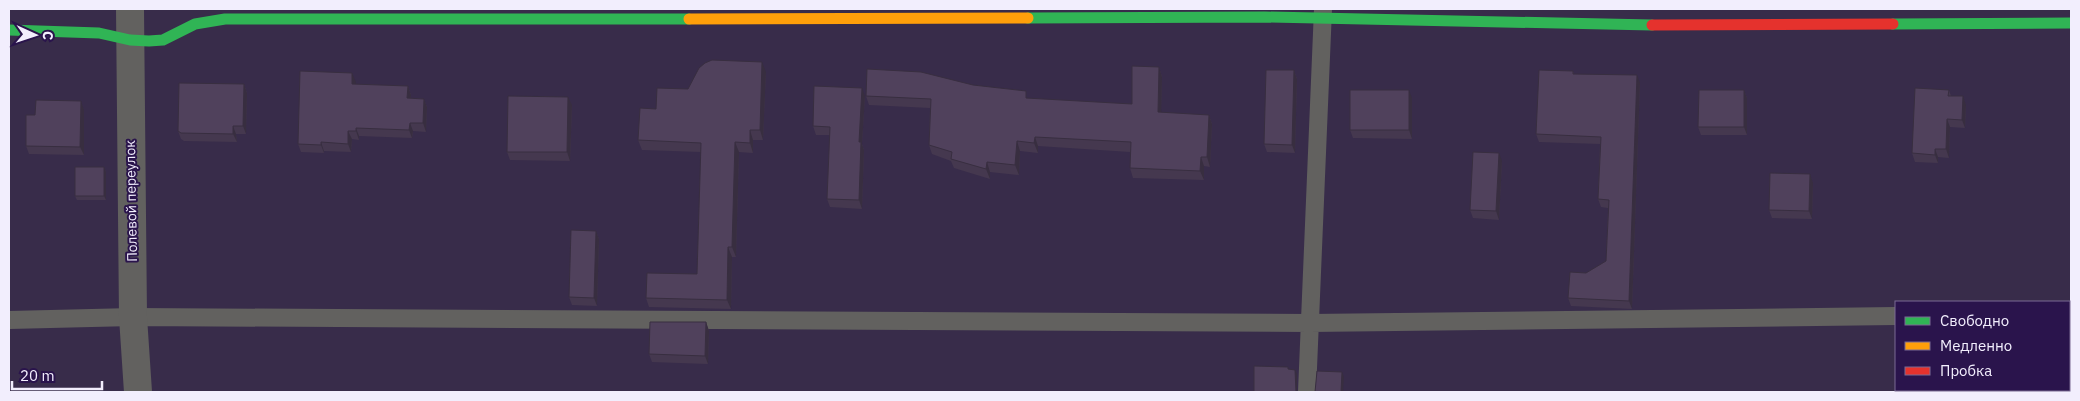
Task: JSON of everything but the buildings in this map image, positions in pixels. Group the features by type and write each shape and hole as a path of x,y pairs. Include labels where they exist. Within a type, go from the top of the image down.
{"street":[{"name":"Полевой переулок","path":"130,9 134,318 138,392"},
{"path":"9,30 92,32 130,40 149,41 164,40 195,24 236,18 333,20 1265,17 1323,14 1610,25 2071,24"}],"lane":[{"path":"1307,392 1323,14"},
{"path":"9,320 134,318 1310,322 1895,316"}],"traffic: fast":[{"path":"1028,18 1265,17 1652,25"},
{"path":"9,30 99,33 130,40 149,41 163,40 195,24 225,19 689,19"},
{"path":"1893,24 2071,23"}],"traffic: slow":[{"path":"689,19 1028,18"}],"traffic: jam":[{"path":"1652,25 1893,24"}]}
